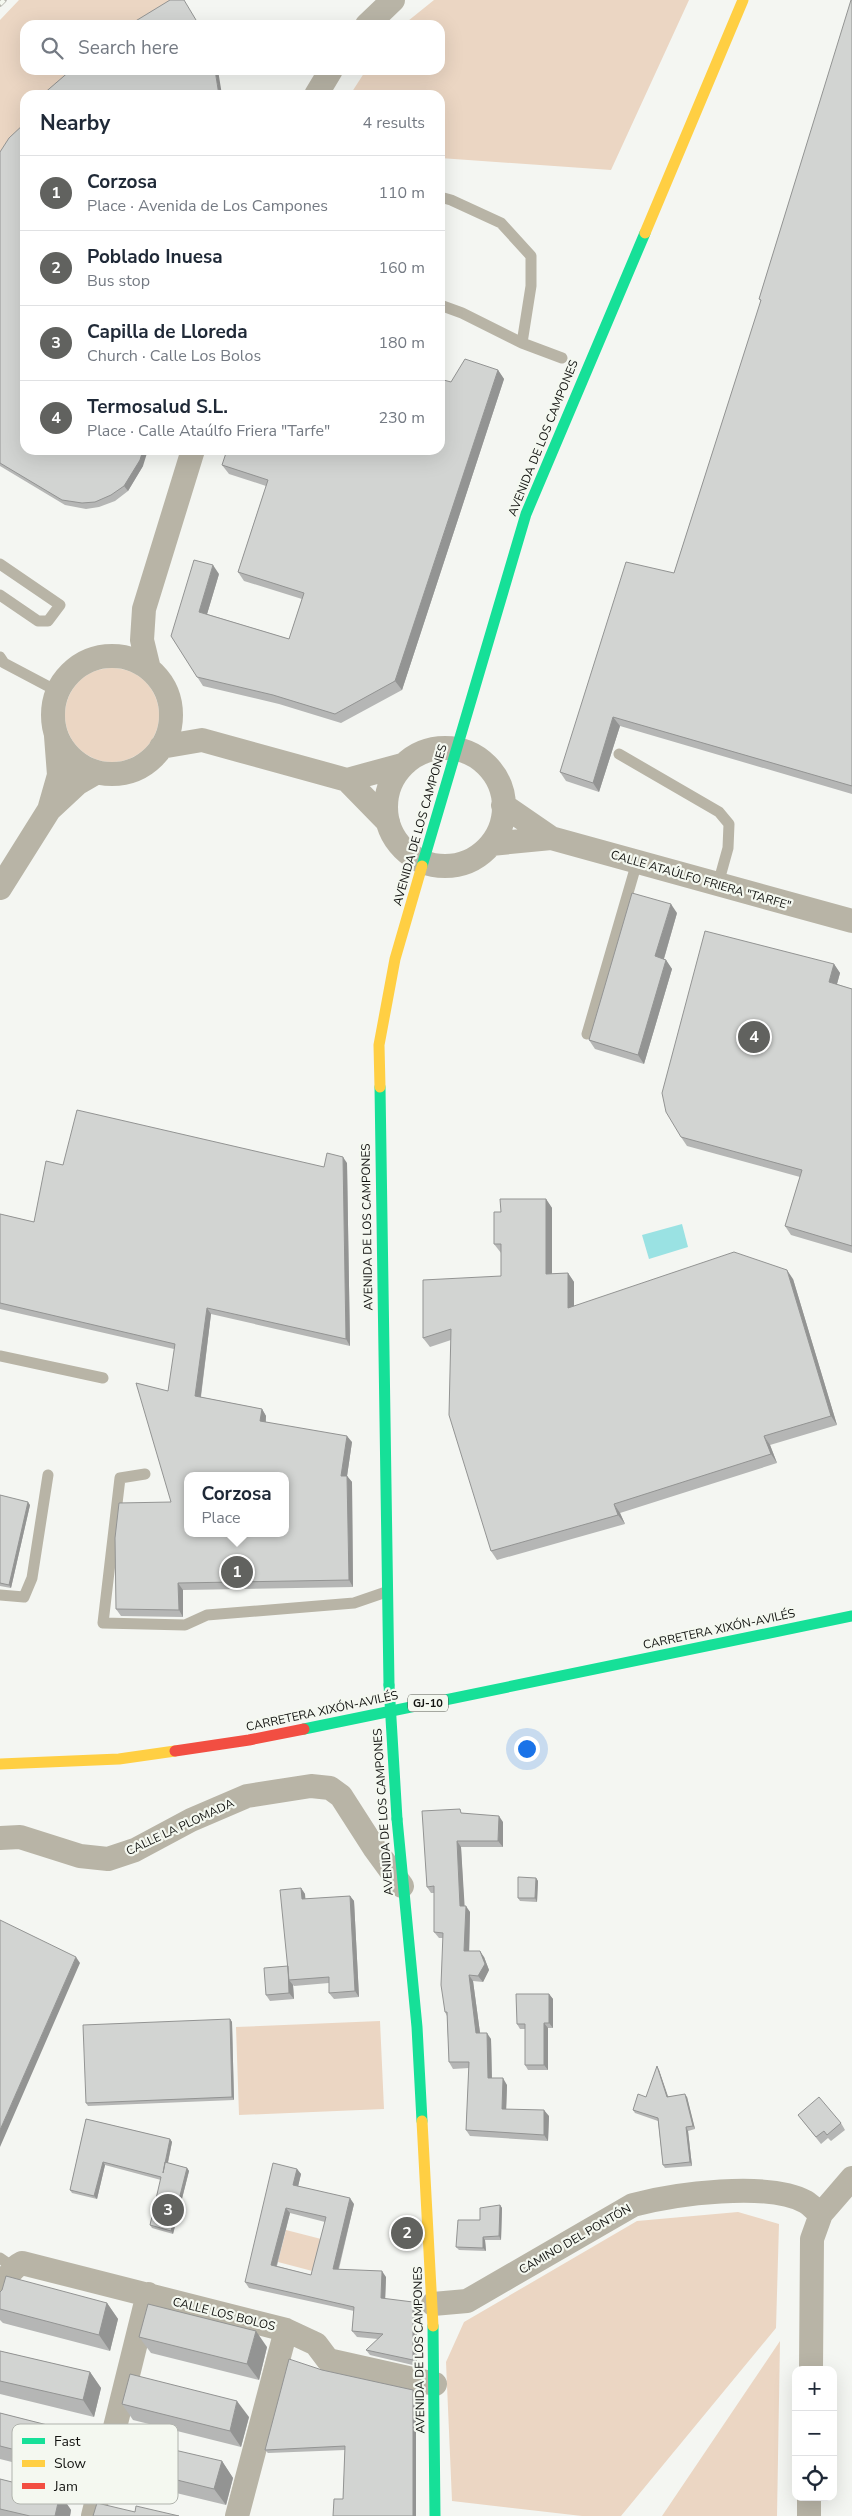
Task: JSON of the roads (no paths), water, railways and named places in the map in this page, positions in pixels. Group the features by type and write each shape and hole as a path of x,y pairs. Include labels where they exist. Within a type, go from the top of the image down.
{"main road":[{"name":"AVENIDA DE LOS CAMPONES","path":"435,2516 433,2304 417,2027 402,1886 389,1685 386,1592 379,1045 395,959 526,514 743,0"},
{"name":"CARRETERA XIXÓN-AVILÉS","path":"0,1764 119,1759 249,1740 852,1616"}],"street":[{"path":"372,20 394,0"},
{"path":"319,90 328,75"},
{"path":"149,669 142,640 144,609 191,455"},
{"path":"110,656 144,609"},
{"path":"49,810 59,775 53,706 57,691 66,677 78,666 94,658 110,656 137,661 149,669 160,680 167,694 171,709 169,729 161,747 149,760 133,770 115,774 97,772 80,765 66,752 56,735"},
{"path":"171,709 202,740"},
{"path":"161,747 202,740 347,780 388,822"},
{"path":"347,780 402,765 419,754 438,748 457,749 475,756 490,769 500,786 504,805 500,825 491,844 477,856 460,864 442,866 424,862 408,853 395,839 388,822 386,800 391,782 402,765"},
{"path":"0,888 49,810 78,783 97,772"},
{"name":"CALLE ATAÚLFO FRIERA \"TARFE\"","path":"504,805 551,838 852,921"},
{"name":"CALLE ATAÚLFO FRIERA \"TARFE\"","path":"491,844 551,838"},
{"name":"CALLE LA PLOMADA","path":"0,1838 20,1837 80,1856 108,1860 135,1850 191,1820 247,1796 312,1786 330,1788 341,1796 375,1849 402,1886"},
{"path":"811,2366 812,2239 821,2214 852,2178"},
{"name":"CAMINO DEL PONTÓN","path":"433,2304 467,2301 633,2205 664,2197 713,2192 776,2193 805,2202 821,2214"},
{"name":"CALLE LOS BOLOS","path":"7,2267 22,2263 286,2330 316,2344 328,2360 435,2384"},
{"path":"0,2302 7,2267"},
{"path":"116,2424 148,2294"},
{"path":"237,2516 262,2414 286,2330"},
{"path":"809,2501 809,2516"}],"lane":[{"path":"445,199 502,224 531,256 531,286 522,343"},
{"path":"445,307 462,313 522,343 562,358"},
{"path":"0,564 60,605 48,622 38,621 0,595"},
{"path":"1,661 57,691"},
{"path":"619,754 719,812 728,824 728,848 718,884"},
{"path":"587,1034 637,862"},
{"path":"0,1356 104,1378"},
{"path":"145,1474 120,1478 103,1623 185,1625 207,1615 354,1603 386,1592"},
{"path":"0,1595 24,1597 32,1578 48,1475"}],"water":[{"path":"682,1224 688,1247 649,1259 642,1235"}],"railway":[{"path":"0,4 4,0"}],"place":[{"name":"Termosalud S.L.","path":"754,1037"},
{"name":"Corzosa","path":"237,1572"},
{"name":"Capilla de Lloreda","path":"168,2210"},
{"name":"Poblado Inuesa","path":"407,2233"}]}
